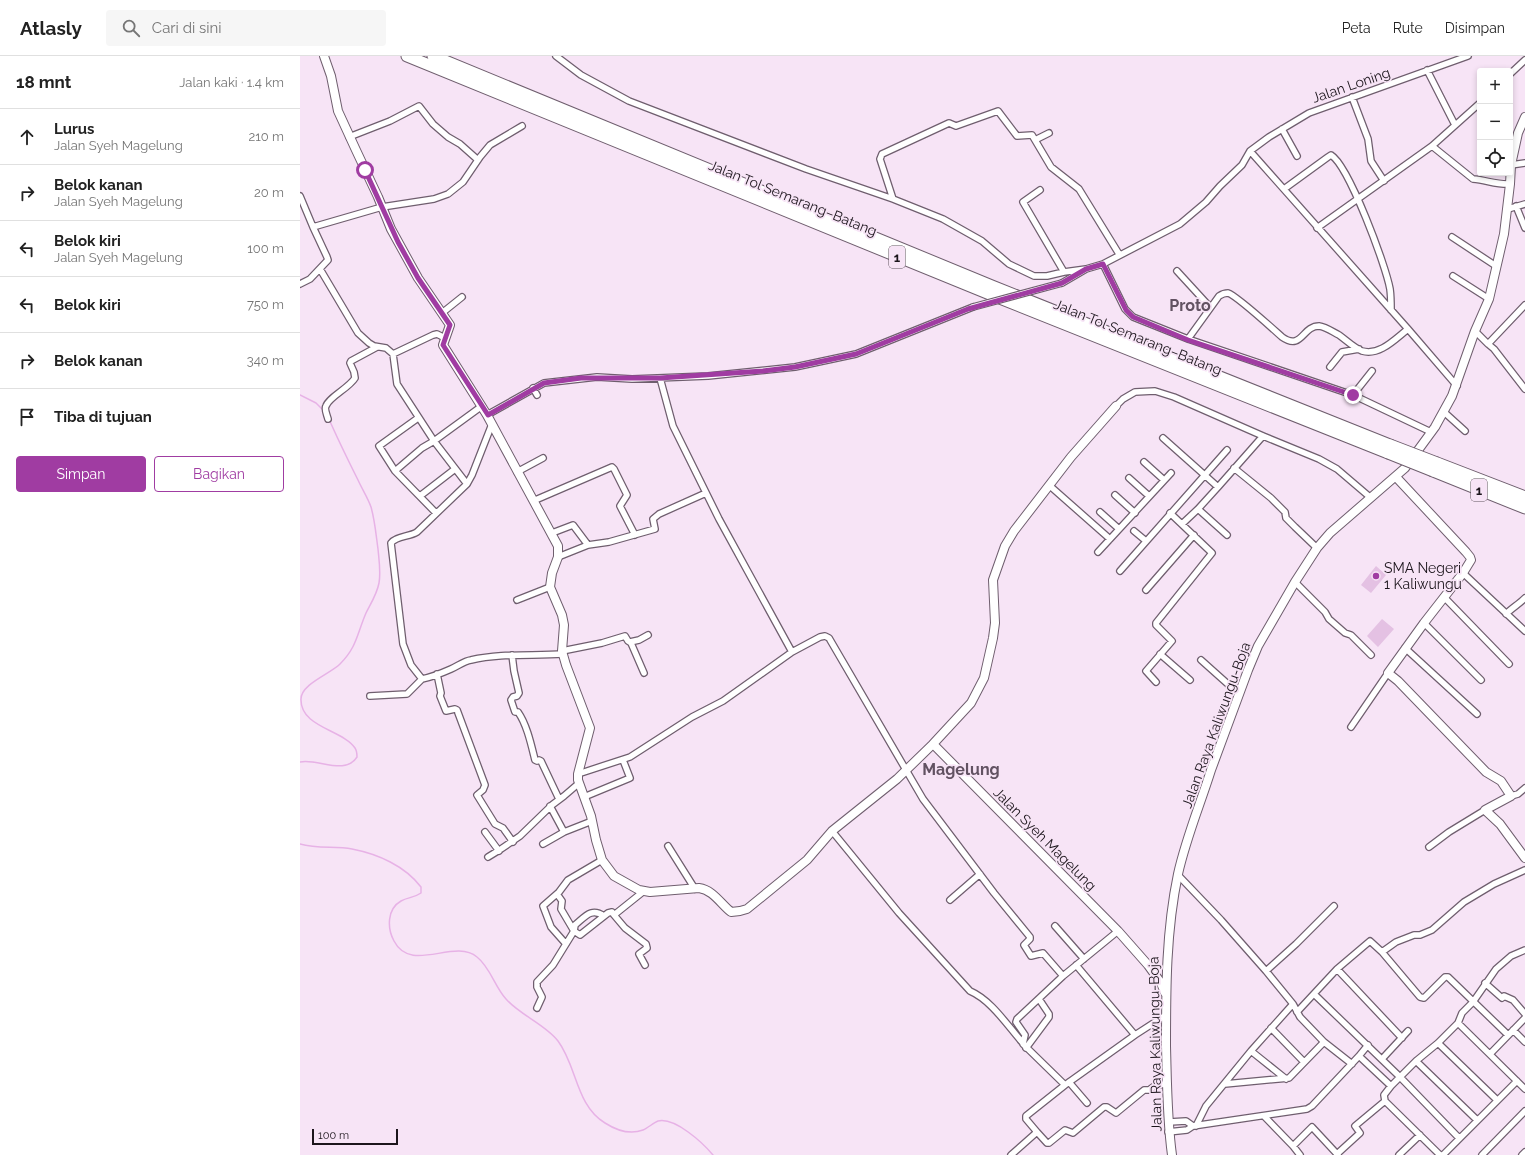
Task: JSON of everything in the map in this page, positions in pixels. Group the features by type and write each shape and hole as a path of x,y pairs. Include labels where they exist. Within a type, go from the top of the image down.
{"highway":[{"name":"Jalan Tol Semarang–Batang","path":"407,56 977,289 1435,467 1525,497"},
{"name":"Jalan Tol Semarang–Batang","path":"433,56 1389,449"},
{"name":"Jalan Tol Semarang–Batang","path":"1435,467 1525,508"}],"street":[{"path":"324,56 331,76 338,111 374,187 394,235 418,278 450,325 443,345 488,415 517,472 558,546 558,556 552,573 550,587 561,611 563,620 562,652 577,697 590,728 578,774 578,784 592,821 602,860 614,876 631,886 650,892 701,889 709,892 731,912 744,910 807,860 832,831 907,770 961,715 980,688 987,668 993,638 995,613 993,580 1004,548 1014,531 1071,457 1116,406 1123,399 1135,392 1154,391 1174,397 1324,461 1337,469 1371,498"},
{"path":"556,56 580,75 629,101 806,169 893,199 943,219 976,237 1010,264 1034,276 1046,276 1086,269 1103,264 1119,254 1172,229 1206,202 1242,165 1250,151 1408,329 1456,386"},
{"name":"Jalan Loning","path":"1250,151 1269,137 1318,108 1468,56"},
{"path":"1513,71 1525,60"},
{"path":"1427,70 1455,126"},
{"path":"1352,97 1368,139 1371,161 1384,181"},
{"path":"1318,228 1432,146 1478,104"},
{"path":"350,137 390,121 419,106 433,124 448,137 460,144 478,160"},
{"path":"893,199 880,161 880,156 885,152 949,123 956,126 998,111 1017,135 1031,134 1053,169 1079,189 1119,254"},
{"name":"Jalan Raya Kaliwungu-Boja","path":"1513,160 1518,133 1525,117"},
{"path":"313,227 382,207 434,199 448,194 463,182 478,160 490,146 522,126"},
{"path":"1282,129 1297,156"},
{"path":"1035,140 1049,133"},
{"path":"1432,146 1473,179 1482,179 1497,185 1510,184"},
{"path":"1284,189 1331,155 1335,157 1344,170 1358,199 1386,271 1390,290 1391,310"},
{"path":"1513,165 1524,164"},
{"name":"Jalan Raya Kaliwungu-Boja","path":"1172,1155 1168,1132 1169,1122 1165,993 1167,957 1178,875 1191,828 1216,758 1221,739 1258,646 1294,582 1317,548 1341,522 1396,477 1408,465 1444,412 1456,386 1475,331 1489,299 1496,266 1501,251 1508,209 1511,176"},
{"path":"1040,190 1023,202 1064,272"},
{"path":"300,196 327,257 327,263 306,282 300,284"},
{"path":"1508,209 1525,204"},
{"path":"1516,206 1525,228"},
{"path":"1452,237 1496,266"},
{"path":"1103,264 1126,310 1133,317 1188,340 1353,395 1431,432"},
{"path":"488,415 544,383 581,378 660,378 708,376 778,369 856,354 973,307 1062,283 1086,269"},
{"path":"320,270 354,328 369,343 377,347 386,348 393,354 397,384 434,441 467,484"},
{"path":"1178,271 1210,307"},
{"path":"1453,276 1489,299"},
{"path":"1188,340 1210,307 1219,296 1226,293 1230,294 1288,341 1293,342 1299,340 1314,327 1320,326 1329,329 1364,351 1380,350 1408,329"},
{"path":"442,313 462,297"},
{"path":"1488,344 1525,305"},
{"path":"1475,331 1494,349 1525,389"},
{"path":"393,354 433,335 438,334 446,338"},
{"path":"328,419 325,409 327,404 355,378 350,363 351,361 377,347"},
{"path":"1330,367 1342,352 1359,349"},
{"path":"1353,395 1372,370"},
{"path":"660,378 673,426 706,493 792,652"},
{"path":"533,388 537,395"},
{"path":"395,471 422,448 482,406"},
{"path":"1444,412 1465,431"},
{"path":"418,418 379,446 395,471 436,513"},
{"path":"422,679 411,665 403,644 391,543 394,539 408,536 417,532 467,484 492,424"},
{"path":"1182,524 1198,509 1263,436"},
{"path":"1163,438 1218,487"},
{"path":"1120,571 1227,450"},
{"path":"517,472 543,458"},
{"path":"1144,462 1164,480"},
{"path":"533,501 612,467 627,495 620,506 635,535"},
{"path":"1234,468 1271,498 1284,512 1286,518 1294,527 1317,548"},
{"path":"420,496 455,469"},
{"path":"1098,552 1171,473"},
{"path":"1351,727 1405,648 1471,562 1469,555 1396,477"},
{"path":"1129,478 1149,496"},
{"path":"1050,486 1110,539"},
{"path":"558,556 588,545 609,542 655,529 653,519 659,514 706,493"},
{"path":"1115,495 1135,513"},
{"path":"1198,509 1227,534"},
{"path":"1100,512 1119,529"},
{"path":"1156,682 1146,671 1172,641 1156,625 1156,623 1212,553 1170,513"},
{"path":"552,533 573,524 588,545"},
{"path":"1134,531 1146,541"},
{"path":"1146,590 1194,535"},
{"path":"1463,573 1525,631"},
{"path":"1294,582 1325,612 1329,619 1345,633 1351,635 1371,655"},
{"path":"517,600 550,587"},
{"path":"1444,597 1509,664"},
{"path":"1506,614 1525,598"},
{"path":"1424,623 1481,680"},
{"path":"630,642 639,640 648,635"},
{"path":"370,696 406,694 422,679 469,660 512,655 538,656 602,643 624,636 630,642 644,673"},
{"path":"578,774 630,758 692,717 723,701 792,652 820,637 825,636 829,638 923,799 1030,937 1024,945 1031,956 1043,953 1063,976"},
{"path":"1405,648 1477,714"},
{"path":"1160,654 1190,680"},
{"path":"512,655 519,693 511,700 512,706 515,712 518,712 521,716 535,760 541,761 559,799"},
{"path":"1201,660 1239,694"},
{"path":"1388,673 1486,772 1503,783 1511,796"},
{"path":"437,674 442,693 440,696 444,708 446,711 457,710 485,785 483,790 477,794 495,824 503,828 513,842"},
{"name":"Jalan Syeh Magelung","path":"933,744 1118,931 1153,971 1163,986 1165,993"},
{"path":"584,797 630,778 623,760"},
{"path":"488,857 513,842 550,806 578,784"},
{"path":"1429,847 1449,832 1485,810 1511,796 1518,794 1525,788"},
{"path":"550,806 564,832"},
{"path":"1485,810 1500,824 1525,858"},
{"path":"543,844 564,832 592,821"},
{"path":"832,831 899,913 970,991 979,995 991,1006 1026,1048 1086,1103"},
{"path":"485,832 498,851"},
{"path":"668,846 695,889"},
{"path":"566,944 551,927 543,908 568,880 602,860"},
{"path":"1382,952 1396,942 1432,930 1464,902 1494,884 1525,870"},
{"path":"950,900 980,874"},
{"path":"1178,875 1222,920 1266,971 1293,1004 1300,1017 1324,1042 1352,1064"},
{"path":"614,915 644,891"},
{"path":"557,894 562,902 561,909 574,930 580,935 610,912 614,915 625,928 646,944 646,948 639,954 645,965"},
{"path":"1266,971 1296,944 1334,906"},
{"path":"537,1008 542,997 537,982 553,965 574,930 575,925 590,913 598,912 604,916"},
{"path":"1055,926 1084,959"},
{"path":"1022,1042 1025,1035 1016,1020 1063,976 1118,931"},
{"path":"1297,1012 1338,969 1369,941 1382,952 1422,999 1446,976 1508,1034"},
{"path":"1517,1081 1440,1155 1385,1101 1384,1095 1416,1061 1458,1024 1462,1013 1473,1002 1496,970 1511,956 1525,950"},
{"path":"1076,965 1135,1035"},
{"path":"1338,969 1402,1038"},
{"path":"1486,983 1502,998 1504,996 1513,1000 1525,1014"},
{"path":"1314,994 1368,1045 1459,1138"},
{"path":"1026,1048 1049,1018 1049,1014 1039,999"},
{"path":"1195,1126 1206,1106 1251,1051 1293,1004"},
{"path":"1166,1015 1135,1035 1067,1084 1026,1116 1026,1119 1036,1132 1047,1143 1049,1143 1065,1130 1073,1133 1104,1107 1107,1106 1116,1113 1144,1090 1149,1090 1156,1085 1167,1084"},
{"path":"1490,1054 1525,1018"},
{"path":"1458,1024 1525,1089"},
{"path":"1271,1028 1304,1062"},
{"path":"1513,1030 1525,1042"},
{"path":"1382,1059 1408,1031"},
{"path":"1225,1084 1286,1079 1290,1077 1324,1042"},
{"path":"1438,1043 1497,1100"},
{"path":"1168,1132 1187,1130 1195,1126 1310,1108 1368,1045"},
{"path":"1251,1051 1286,1079"},
{"path":"1359,1056 1391,1086"},
{"path":"1416,1061 1477,1120"},
{"path":"1292,1146 1312,1127 1338,1154 1360,1132 1355,1126 1385,1101"},
{"path":"1482,1155 1525,1111"},
{"path":"1264,1116 1300,1155"},
{"path":"1169,1122 1186,1121 1195,1126"},
{"path":"1011,1155 1036,1132"},
{"path":"1399,1155 1420,1135"},
{"path":"1522,1155 1525,1152"}],"shaded area":[{"path":"1376,566 1386,575 1371,593 1361,585"},
{"path":"1382,619 1394,629 1378,647 1367,636"}],"waterway":[{"path":"300,395 316,403 324,411"},
{"path":"300,762 307,761 338,766 352,763 357,757 356,749 349,742 314,722 307,716 301,699 302,694 311,684 340,664 350,652 375,595 380,579 378,549 371,507 329,419"},
{"path":"300,844 362,851 390,862 407,873 421,887 421,893 396,904 391,914 389,925 390,930 394,941 402,950 411,955 422,956 457,951 468,952 477,957 482,961 506,999 518,1010 547,1030 558,1041 569,1062 582,1096 595,1116 614,1128 628,1132 643,1130 658,1121 672,1123 696,1138 713,1155"}],"place":[{"name":"SMA Negeri 1 Kaliwungu","path":"1376,576"}],"district":[{"name":"Proto","path":"1190,305"},
{"name":"Magelung","path":"961,769"}],"route":[{"path":"365,170 398,242 418,278 450,325 443,345 488,415 544,383 552,381 597,377 632,379 708,376 795,367 856,354 968,309 1062,283 1086,269 1103,264 1126,310 1133,317 1188,340 1353,395"}]}
